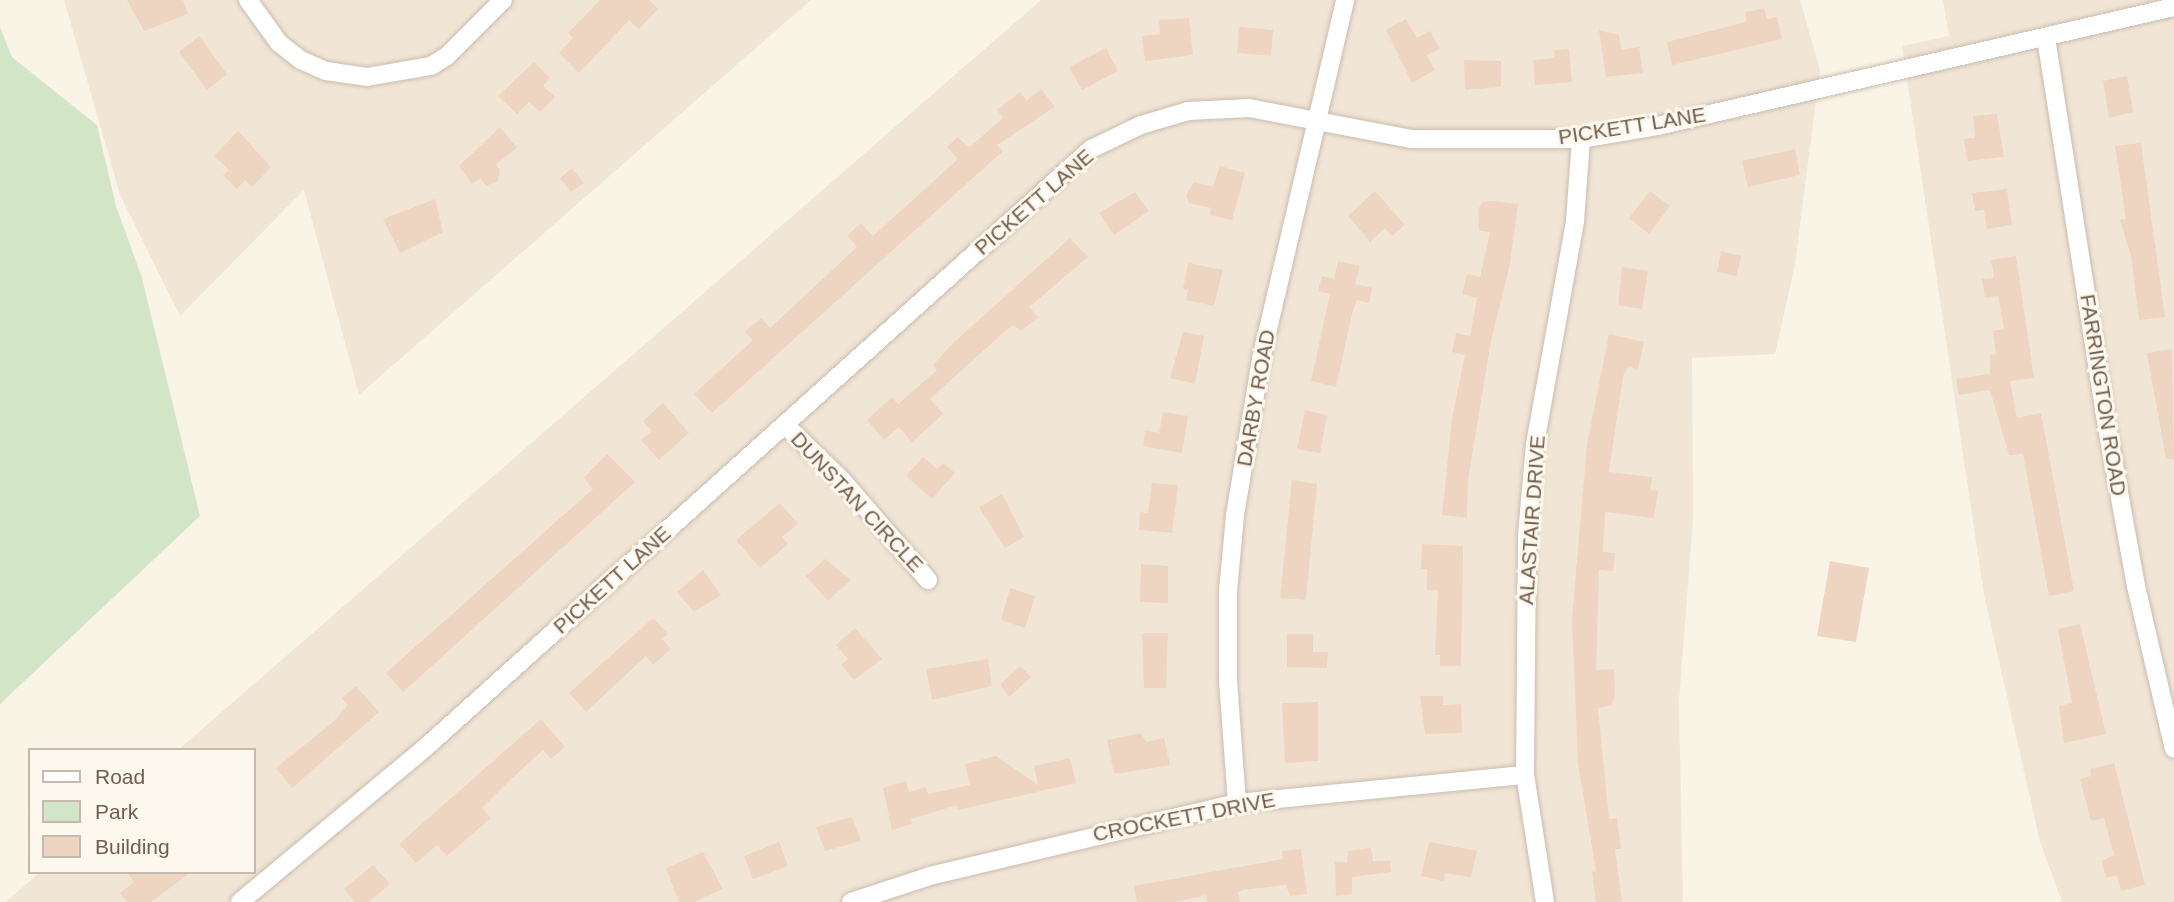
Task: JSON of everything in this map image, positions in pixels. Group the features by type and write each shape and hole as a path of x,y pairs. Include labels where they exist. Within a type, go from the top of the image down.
{"street":[{"path":"248,0 279,43 301,60 326,71 367,77 431,66 447,56 503,0"},
{"name":"DARBY ROAD","path":"1237,803 1228,679 1228,592 1235,515 1261,359 1345,0"},
{"name":"PICKETT LANE","path":"240,902 426,747 1091,149 1141,125 1188,111 1250,108 1412,139 1581,139 2046,38 2174,7"},
{"name":"FARRINGTON ROAD","path":"2046,38 2104,410 2136,586 2174,749"},
{"name":"ALASTAIR DRIVE","path":"1545,902 1525,775 1527,535 1535,444 1575,221 1581,139"},
{"name":"DUNSTAN CIRCLE","path":"785,425 842,480 928,580"},
{"name":"CROCKETT DRIVE","path":"851,902 930,876 1237,803 1525,775"}],"shaded area":[{"path":"64,0 811,0 359,395 304,190 180,316 120,195"},
{"path":"1041,0 1800,0 1820,70 1795,265 1775,354 1692,358 1693,520 1679,702 1683,902 6,902 38,874 256,874 256,748 180,748"},
{"path":"1943,0 2174,0 2174,902 2062,902 2040,842 1984,595 1902,46 1949,36"}],"green space":[{"path":"0,27 12,57 97,125 116,206 142,278 200,516 0,704"}],"building":[{"path":"127,0 183,0 188,14 144,31"},
{"path":"600,0 649,0 658,9 639,29 629,20 579,73 559,53 573,38 568,33"},
{"path":"1764,8 1767,19 1777,17 1782,39 1672,65 1667,42 1746,22 1746,12"},
{"path":"1189,18 1193,55 1145,61 1142,36 1160,34 1159,20"},
{"path":"1406,19 1417,38 1430,31 1440,49 1427,55 1435,70 1412,83 1386,30"},
{"path":"1239,27 1273,30 1271,56 1237,53"},
{"path":"1599,30 1619,35 1621,50 1639,47 1643,73 1606,77"},
{"path":"199,36 227,74 207,90 179,52"},
{"path":"1106,48 1118,71 1082,90 1069,67"},
{"path":"1569,49 1572,82 1535,85 1533,60 1555,58 1554,50"},
{"path":"1464,60 1501,61 1501,87 1465,90"},
{"path":"534,62 550,78 543,86 555,97 540,112 529,102 517,114 498,96"},
{"path":"2127,76 2133,112 2109,118 2103,81"},
{"path":"1041,89 1055,107 997,145 1003,151 712,413 694,394 753,340 745,332 761,318 770,328 857,247 847,236 861,223 873,236 958,159 947,147 958,137 968,147 972,145 1003,118 997,110 1020,92 1027,100"},
{"path":"1997,114 2004,157 1967,161 1964,139 1975,138 1973,116"},
{"path":"500,127 517,148 496,164 500,170 498,181 486,186 480,178 472,184 459,166"},
{"path":"238,131 271,167 252,187 245,180 237,189 223,175 229,170 214,156"},
{"path":"2141,143 2165,317 2139,320 2131,256 2120,220 2126,219 2115,146"},
{"path":"1795,149 1800,175 1748,187 1742,161"},
{"path":"1220,166 1245,173 1232,220 1210,215 1211,208 1189,203 1186,195 1194,182 1213,187"},
{"path":"572,168 584,183 571,192 560,178"},
{"path":"2007,189 2012,225 1987,229 1984,210 1975,211 1972,193"},
{"path":"1375,191 1405,225 1392,236 1385,228 1370,242 1348,216"},
{"path":"1650,191 1670,206 1649,234 1629,218"},
{"path":"1135,192 1149,211 1114,235 1099,213"},
{"path":"435,199 443,232 400,253 383,219"},
{"path":"1482,202 1518,204 1510,264 1491,341 1468,480 1467,518 1442,515 1452,419 1465,355 1452,352 1456,333 1470,336 1477,298 1462,294 1467,274 1480,277 1490,232 1479,231 1478,210"},
{"path":"1070,238 1088,257 1029,307 1038,317 1021,331 1012,325 930,399 943,414 912,442 899,427 884,440 867,420 892,397 898,404 937,370 933,365 953,343"},
{"path":"1721,251 1741,256 1737,276 1717,272"},
{"path":"2016,256 2034,378 2010,381 2017,418 2041,413 2074,591 2049,596 2023,454 2009,455 1990,390 1959,395 1956,379 1990,374 1990,355 1996,354 1993,331 2004,329 1998,296 1985,298 1982,279 1994,278 1991,260"},
{"path":"1338,261 1360,266 1355,284 1372,288 1369,303 1357,300 1336,387 1311,381 1330,294 1318,291 1322,276 1334,279"},
{"path":"1188,263 1223,270 1214,306 1186,300 1188,290 1183,289"},
{"path":"1622,267 1648,271 1642,309 1618,305"},
{"path":"1183,332 1204,336 1195,384 1170,378"},
{"path":"1609,334 1644,342 1638,369 1628,367 1623,376 1609,472 1652,477 1650,490 1658,491 1654,518 1605,512 1603,552 1615,553 1613,571 1599,570 1596,670 1614,669 1615,692 1612,705 1598,708 1609,819 1617,818 1621,849 1615,849 1622,902 1596,902 1592,872 1596,871 1578,764 1572,619 1587,444"},
{"path":"2172,349 2174,459 2166,459 2147,353"},
{"path":"663,403 689,433 659,460 641,440 652,431 643,421"},
{"path":"1305,410 1327,415 1320,453 1297,449"},
{"path":"1163,412 1188,416 1182,453 1143,446 1145,430 1159,433"},
{"path":"607,454 635,482 403,692 386,673 593,489 584,478"},
{"path":"923,457 937,469 943,463 955,473 932,499 906,476"},
{"path":"1292,480 1317,484 1306,600 1280,598"},
{"path":"1152,483 1178,485 1172,533 1139,530 1140,512 1148,513"},
{"path":"1002,494 1024,537 1005,548 979,507"},
{"path":"780,503 798,524 782,537 788,544 760,568 736,540"},
{"path":"1422,544 1463,546 1461,666 1440,666 1440,655 1435,655 1438,590 1427,590 1427,569 1421,569"},
{"path":"825,559 851,580 828,601 806,576"},
{"path":"1830,561 1869,568 1856,642 1817,636"},
{"path":"1141,564 1168,566 1168,603 1140,602"},
{"path":"703,570 721,595 694,612 677,592"},
{"path":"1010,588 1035,596 1025,628 1001,620"},
{"path":"653,618 668,634 662,639 671,649 653,665 646,656 586,712 569,693"},
{"path":"2080,624 2106,734 2064,743 2059,706 2072,703 2058,629"},
{"path":"855,628 882,659 854,680 841,665 848,659 836,645"},
{"path":"1142,633 1168,633 1166,688 1144,688"},
{"path":"1287,634 1313,634 1313,652 1328,652 1327,668 1287,667"},
{"path":"988,659 992,686 932,700 926,669"},
{"path":"1020,666 1031,677 1009,697 1000,684"},
{"path":"356,686 379,712 292,788 276,768 333,722 348,705 342,698"},
{"path":"1420,696 1443,696 1443,705 1461,704 1462,733 1425,734"},
{"path":"1318,702 1318,761 1285,763 1282,703"},
{"path":"541,719 565,747 551,759 543,750 509,781 482,808 491,818 447,856 437,845 416,863 399,844"},
{"path":"1141,733 1146,742 1164,738 1170,765 1114,774 1107,740"},
{"path":"996,756 1038,785 1034,766 1070,758 1076,783 958,810 957,805 911,819 912,824 892,830 883,788 906,781 909,792 926,787 928,794 970,785 965,764"},
{"path":"2114,763 2145,885 2121,891 2117,875 2106,878 2102,861 2114,855 2104,818 2091,821 2080,779 2091,776 2090,769"},
{"path":"852,817 861,841 825,851 816,827"},
{"path":"779,842 788,866 753,879 744,856"},
{"path":"1429,842 1477,851 1471,877 1445,873 1444,881 1421,876"},
{"path":"1371,848 1373,861 1390,861 1391,872 1352,877 1352,894 1336,896 1335,862 1347,862 1348,851"},
{"path":"1301,849 1307,894 1290,896 1286,885 1243,890 1238,892 1240,902 1207,902 1206,895 1175,902 1137,902 1134,886 1283,859 1282,851"},
{"path":"703,852 723,889 694,902 679,902 666,868"},
{"path":"373,865 390,884 369,902 355,902 344,889"},
{"path":"128,874 188,874 151,902 127,902 120,893 134,882"}]}
